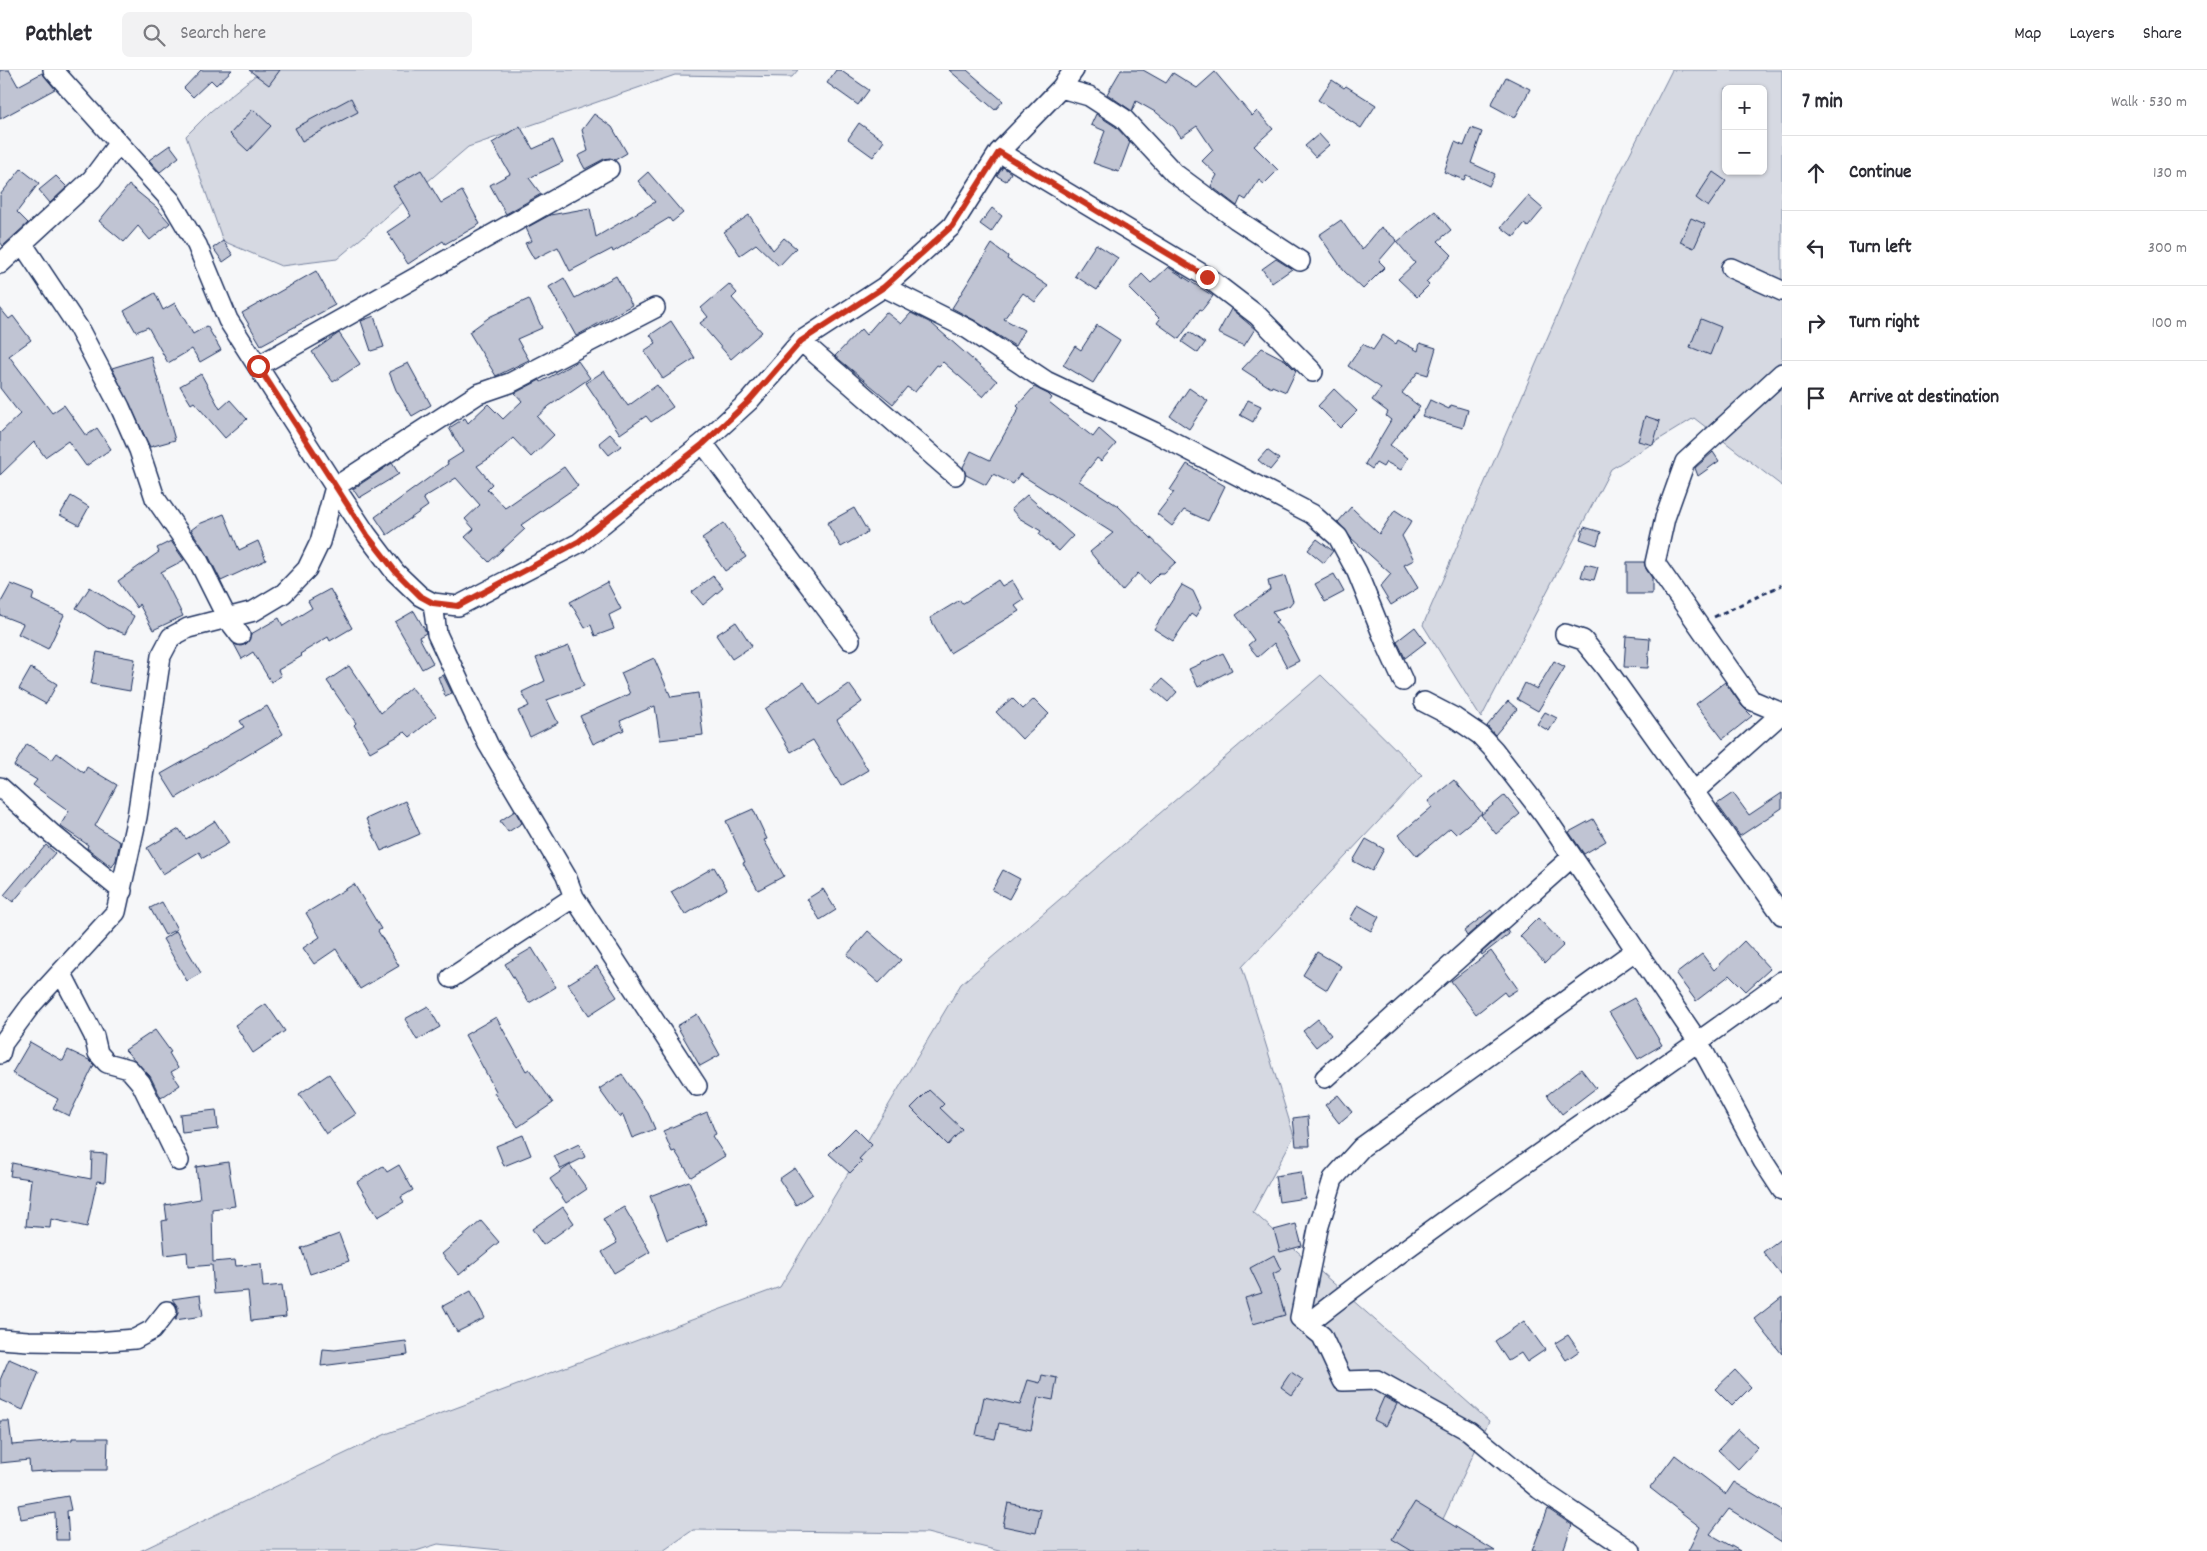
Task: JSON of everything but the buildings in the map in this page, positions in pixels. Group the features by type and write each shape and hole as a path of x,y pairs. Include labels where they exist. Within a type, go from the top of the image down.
{"street":[{"path":"53,70 171,201 197,245 228,320 367,535 396,572 420,596 433,603 458,606 578,542 703,444 749,401 801,341 884,287 952,226 999,152 1060,88 1073,70"},
{"path":"1060,88 1089,96 1123,118 1174,173 1236,219 1300,261"},
{"path":"0,264 92,179 118,144"},
{"path":"999,152 1207,277 1258,316 1314,372"},
{"path":"258,366 610,169"},
{"path":"22,243 78,327 120,407 139,450 155,498 198,560 227,618 240,635"},
{"path":"1731,268 1782,290"},
{"path":"884,287 968,329 1046,380 1154,432 1312,514 1338,537 1357,572 1403,681"},
{"path":"0,1054 3,1043 31,1005 116,912 137,817 161,656 171,637 188,628 254,611 284,593 307,569 320,542 335,487 478,394 510,383 656,308"},
{"path":"801,341 955,475"},
{"path":"1695,792 1782,713 1751,700 1655,563 1665,518 1685,462 1782,373"},
{"path":"703,444 850,640"},
{"path":"433,603 437,634 488,744 566,876 574,897 697,1086"},
{"path":"1565,634 1583,640 1695,792 1782,915"},
{"path":"1424,702 1455,718 1480,735 1494,750 1544,815 1699,1042 1763,1160 1782,1190"},
{"path":"0,787 52,834 122,891"},
{"path":"1325,1078 1572,857"},
{"path":"451,978 574,897"},
{"path":"1631,1551 1538,1489 1469,1430 1442,1418 1377,1380 1342,1381 1322,1336 1300,1318 1318,1229 1333,1179 1362,1147 1636,950"},
{"path":"61,972 94,1036 98,1053 107,1063 129,1069 141,1083 179,1161"},
{"path":"1307,1324 1372,1273 1699,1042 1782,981"},
{"path":"0,1339 28,1342 95,1342 134,1339 152,1330 167,1311"}],"path":[{"path":"1698,625 1782,585"}],"shaded area":[{"path":"262,70 798,70 792,77 675,75 468,147 337,259 281,266 223,241 186,136 211,111"},
{"path":"1672,70 1782,70 1782,486 1694,418 1611,469 1481,718 1423,625 1610,193"},
{"path":"1321,675 1422,775 1242,967 1294,1136 1253,1212 1489,1421 1428,1551 999,1551 927,1533 693,1530 663,1551 511,1551 438,1544 416,1551 140,1551 386,1434 780,1287 961,984"}],"route":[{"path":"258,366 367,535 396,572 420,596 433,603 458,606 578,542 703,444 749,401 801,341 884,287 952,226 999,152 1207,277"}]}
